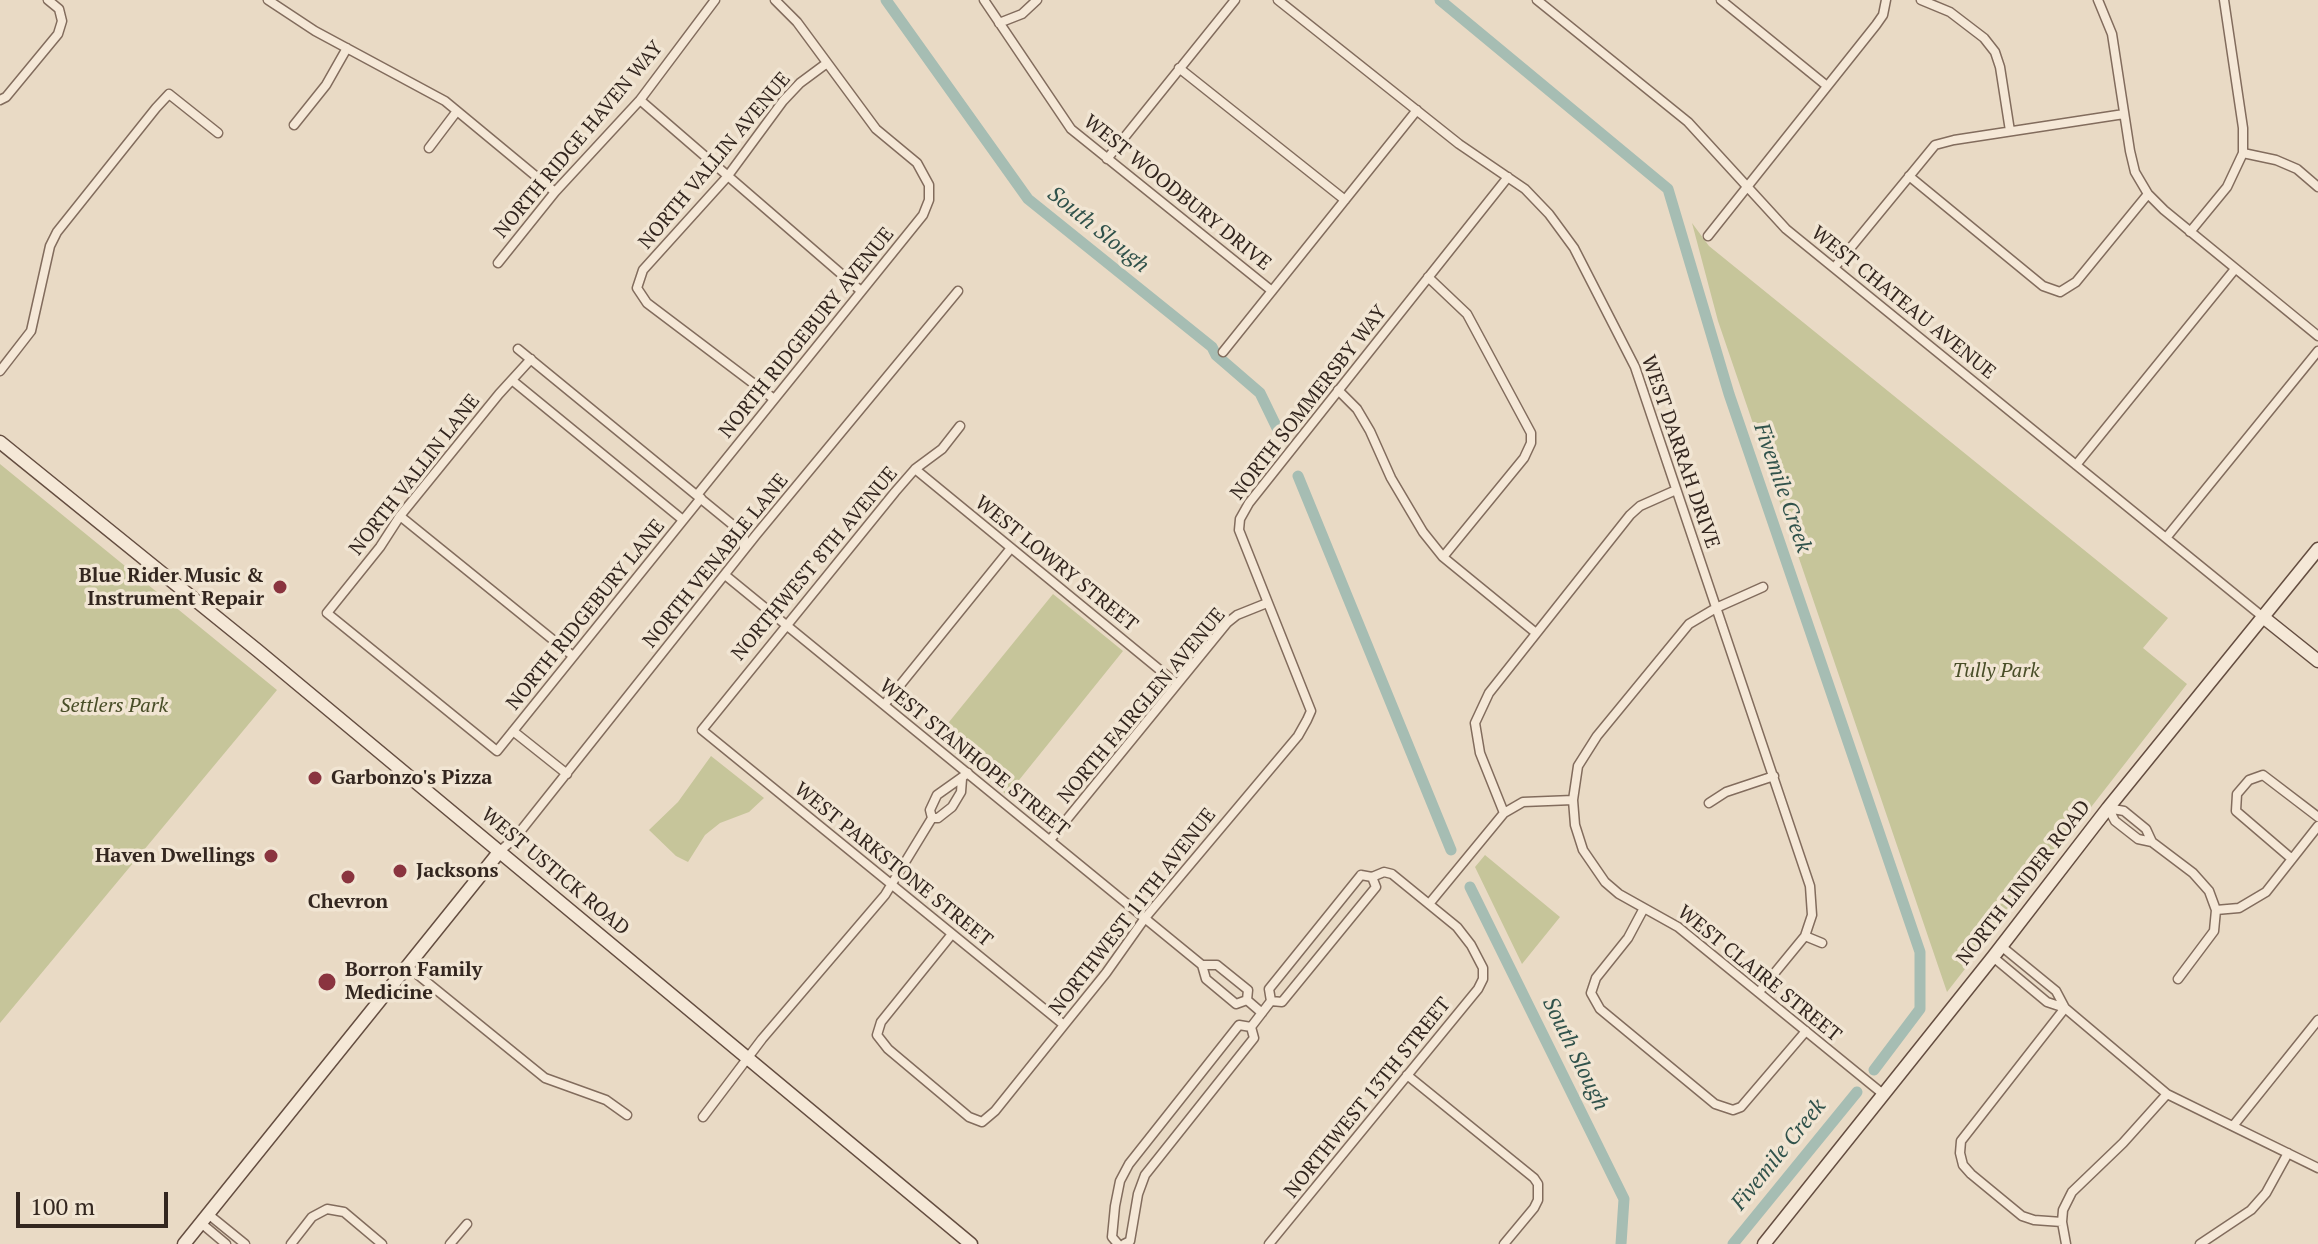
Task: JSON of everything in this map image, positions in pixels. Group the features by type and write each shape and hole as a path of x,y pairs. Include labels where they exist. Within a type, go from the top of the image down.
{"main road":[{"name":"WEST USTICK ROAD","path":"0,442 257,650 971,1244"},
{"name":"NORTH LINDER ROAD","path":"1764,1244 2108,808 2318,549"},
{"path":"2263,617 2318,661"},
{"path":"184,1244 500,851"}],"street":[{"path":"0,100 6,97 58,34 62,21 59,9 48,0"},
{"path":"268,0 347,48 435,95 555,192"},
{"name":"NORTH RIDGE HAVEN WAY","path":"498,263 555,192 640,100 715,0"},
{"path":"775,0 797,22 827,63"},
{"name":"WEST WOODBURY DRIVE","path":"984,0 1071,129 1272,291"},
{"path":"999,23 1022,14 1037,0"},
{"path":"1107,159 1235,0"},
{"name":"WEST DARRAH DRIVE","path":"1278,0 1459,144 1508,177 1549,214 1574,248 1635,367 1774,776 1810,886 1812,915 1805,936"},
{"name":"WEST CHATEAU AVENUE","path":"1537,0 1688,122 1786,229 2263,617"},
{"path":"1721,0 1827,86"},
{"path":"1708,236 1876,25 1883,15 1886,0"},
{"path":"1921,0 1950,12 1984,38 1995,52 2010,131"},
{"path":"2098,0 2112,34 2135,172 2148,194 2318,336"},
{"path":"2190,232 2227,187 2243,153 2243,128 2224,0"},
{"path":"294,125 326,85 347,48"},
{"name":"NORTH VALLIN AVENUE","path":"774,399 647,303 637,288 643,270 727,177 783,101 800,83 827,63"},
{"name":"NORTH RIDGEBURY AVENUE","path":"699,497 923,215 929,200 929,185 917,163 876,129 827,63"},
{"path":"1179,68 1345,200"},
{"path":"0,371 31,331 50,246 57,232 169,94 218,133"},
{"path":"640,100 861,291"},
{"path":"1223,352 1417,110"},
{"path":"429,148 457,111"},
{"path":"1834,268 1935,145 2124,114"},
{"path":"2243,153 2276,160 2297,169 2318,187"},
{"path":"1909,176 2043,286 2060,292 2076,282 2148,194"},
{"name":"NORTH SOMMERSBY WAY","path":"1307,720 1311,711 1239,530 1240,519 1249,503 1508,177"},
{"path":"2076,465 2235,269"},
{"path":"1428,277 1467,314 1531,433 1531,443 1524,458 1443,557"},
{"name":"NORTH VENABLE LANE","path":"500,851 515,838 744,549 958,291"},
{"path":"518,349 739,530 744,538 744,549"},
{"path":"2166,538 2318,351"},
{"name":"NORTH VALLIN LANE","path":"497,751 327,613 380,547 400,516 531,359"},
{"path":"513,381 683,520"},
{"path":"1338,390 1357,409 1391,478 1423,532 1443,557 1536,633"},
{"name":"NORTHWEST 8TH AVENUE","path":"702,730 915,469 942,449 960,426"},
{"name":"WEST LOWRY STREET","path":"915,469 1177,684"},
{"path":"1504,813 1480,753 1475,723 1489,693 1630,515 1640,506 1676,490"},
{"name":"NORTH RIDGEBURY LANE","path":"497,751 699,497"},
{"path":"400,516 573,656"},
{"path":"884,705 1011,548"},
{"name":"WEST STANHOPE STREET","path":"725,575 884,705 965,776 1050,840 1202,965 1206,979 1236,1004 1247,1000"},
{"path":"1251,1027 1271,1001 1269,989 1361,875 1392,874 1429,904 1504,813 1523,802 1573,800 1578,766 1597,736 1689,624 1763,587"},
{"name":"NORTH FAIRGLEN AVENUE","path":"1050,840 1227,623 1237,615 1267,603"},
{"name":"NORTHWEST 11TH AVENUE","path":"952,934 881,1022 877,1035 899,1059 969,1117 982,1122 995,1111 1106,973 1145,918 1307,720"},
{"name":"WEST PARKSTONE STREET","path":"702,730 1064,1025"},
{"path":"513,731 567,774"},
{"path":"703,1117 762,1039 892,885 932,818 930,810 937,795 965,776"},
{"path":"932,818 938,818 952,807 961,792 965,776"},
{"path":"1709,803 1726,792 1774,776"},
{"path":"2292,859 2241,817 2235,805 2237,794 2249,780 2258,776 2270,778 2318,817"},
{"name":"WEST CLAIRE STREET","path":"1573,800 1575,825 1583,850 1612,888 1678,927 1883,1094"},
{"path":"2108,808 2115,821 2138,839 2152,842 2193,873 2209,891 2216,910 2214,931 2178,979"},
{"path":"2216,910 2239,908 2266,892 2318,826"},
{"path":"1271,1001 1282,1002 1376,887 1372,877"},
{"name":"NORTHWEST 13TH STREET","path":"1269,1244 1483,979 1483,968 1471,945 1457,927 1429,904"},
{"path":"1644,908 1628,938 1596,978 1591,993 1600,1009 1715,1104 1733,1110 1747,1102 1806,1031"},
{"path":"1759,992 1805,936 1822,943"},
{"path":"2001,946 2056,991 2065,1008"},
{"path":"1993,957 2047,1002 2065,1008 2167,1094 2318,1168"},
{"name":"WEST STANHOPE STREET","path":"1202,965 1217,965 1248,990 1247,1000"},
{"path":"407,966 545,1078 606,1100 627,1115"},
{"name":"WEST STANHOPE STREET","path":"1247,1000 1262,1013"},
{"path":"2062,1222 2022,1216 1971,1174 1963,1165 1960,1153 1961,1141 2065,1008"},
{"path":"2233,1126 2318,1020"},
{"path":"1239,1025 1251,1027 1254,1038 1145,1175 1138,1194 1130,1241 1121,1244 1112,1237 1115,1206 1120,1181 1129,1164 1239,1025"},
{"path":"1407,1075 1534,1178 1539,1192 1534,1208 1504,1244"},
{"path":"2066,1244 2063,1210 2072,1192 2123,1143 2167,1094"},
{"path":"2200,1244 2251,1210 2266,1193 2288,1153"},
{"path":"291,1244 312,1217 327,1209 344,1212 382,1244"},
{"path":"204,1219 226,1244"},
{"path":"204,1219 245,1244"},
{"path":"450,1244 467,1224"}],"green space":[{"name":"Tully Park","path":"1692,223 1709,246 2168,618 2143,648 2187,684 1947,992 1718,321"},
{"name":"Settlers Park","path":"0,464 277,690 0,1023"},
{"path":"1053,594 1123,651 1007,795 936,738"},
{"path":"711,756 764,798 749,812 720,823 705,835 688,862 676,856 649,830 678,802"},
{"path":"1485,855 1560,917 1522,964 1475,867"}],"waterway":[{"name":"South Slough","path":"886,0 1028,199 1212,347 1216,355 1260,393 1279,432"},
{"name":"Fivemile Creek","path":"1440,0 1668,189 1729,394 1920,952 1920,1009 1874,1070"},
{"name":"South Slough","path":"1298,476 1451,850"},
{"name":"South Slough","path":"1470,887 1624,1199 1621,1244"},
{"name":"Fivemile Creek","path":"1733,1244 1857,1092"}],"place":[{"name":"Blue Rider Music & Instrument Repair","path":"280,587"},
{"name":"Garbonzo's Pizza","path":"315,778"},
{"name":"Haven Dwellings","path":"271,856"},
{"name":"Jacksons","path":"400,871"},
{"name":"Chevron","path":"348,877"},
{"name":"Borron Family Medicine","path":"327,982"}]}
